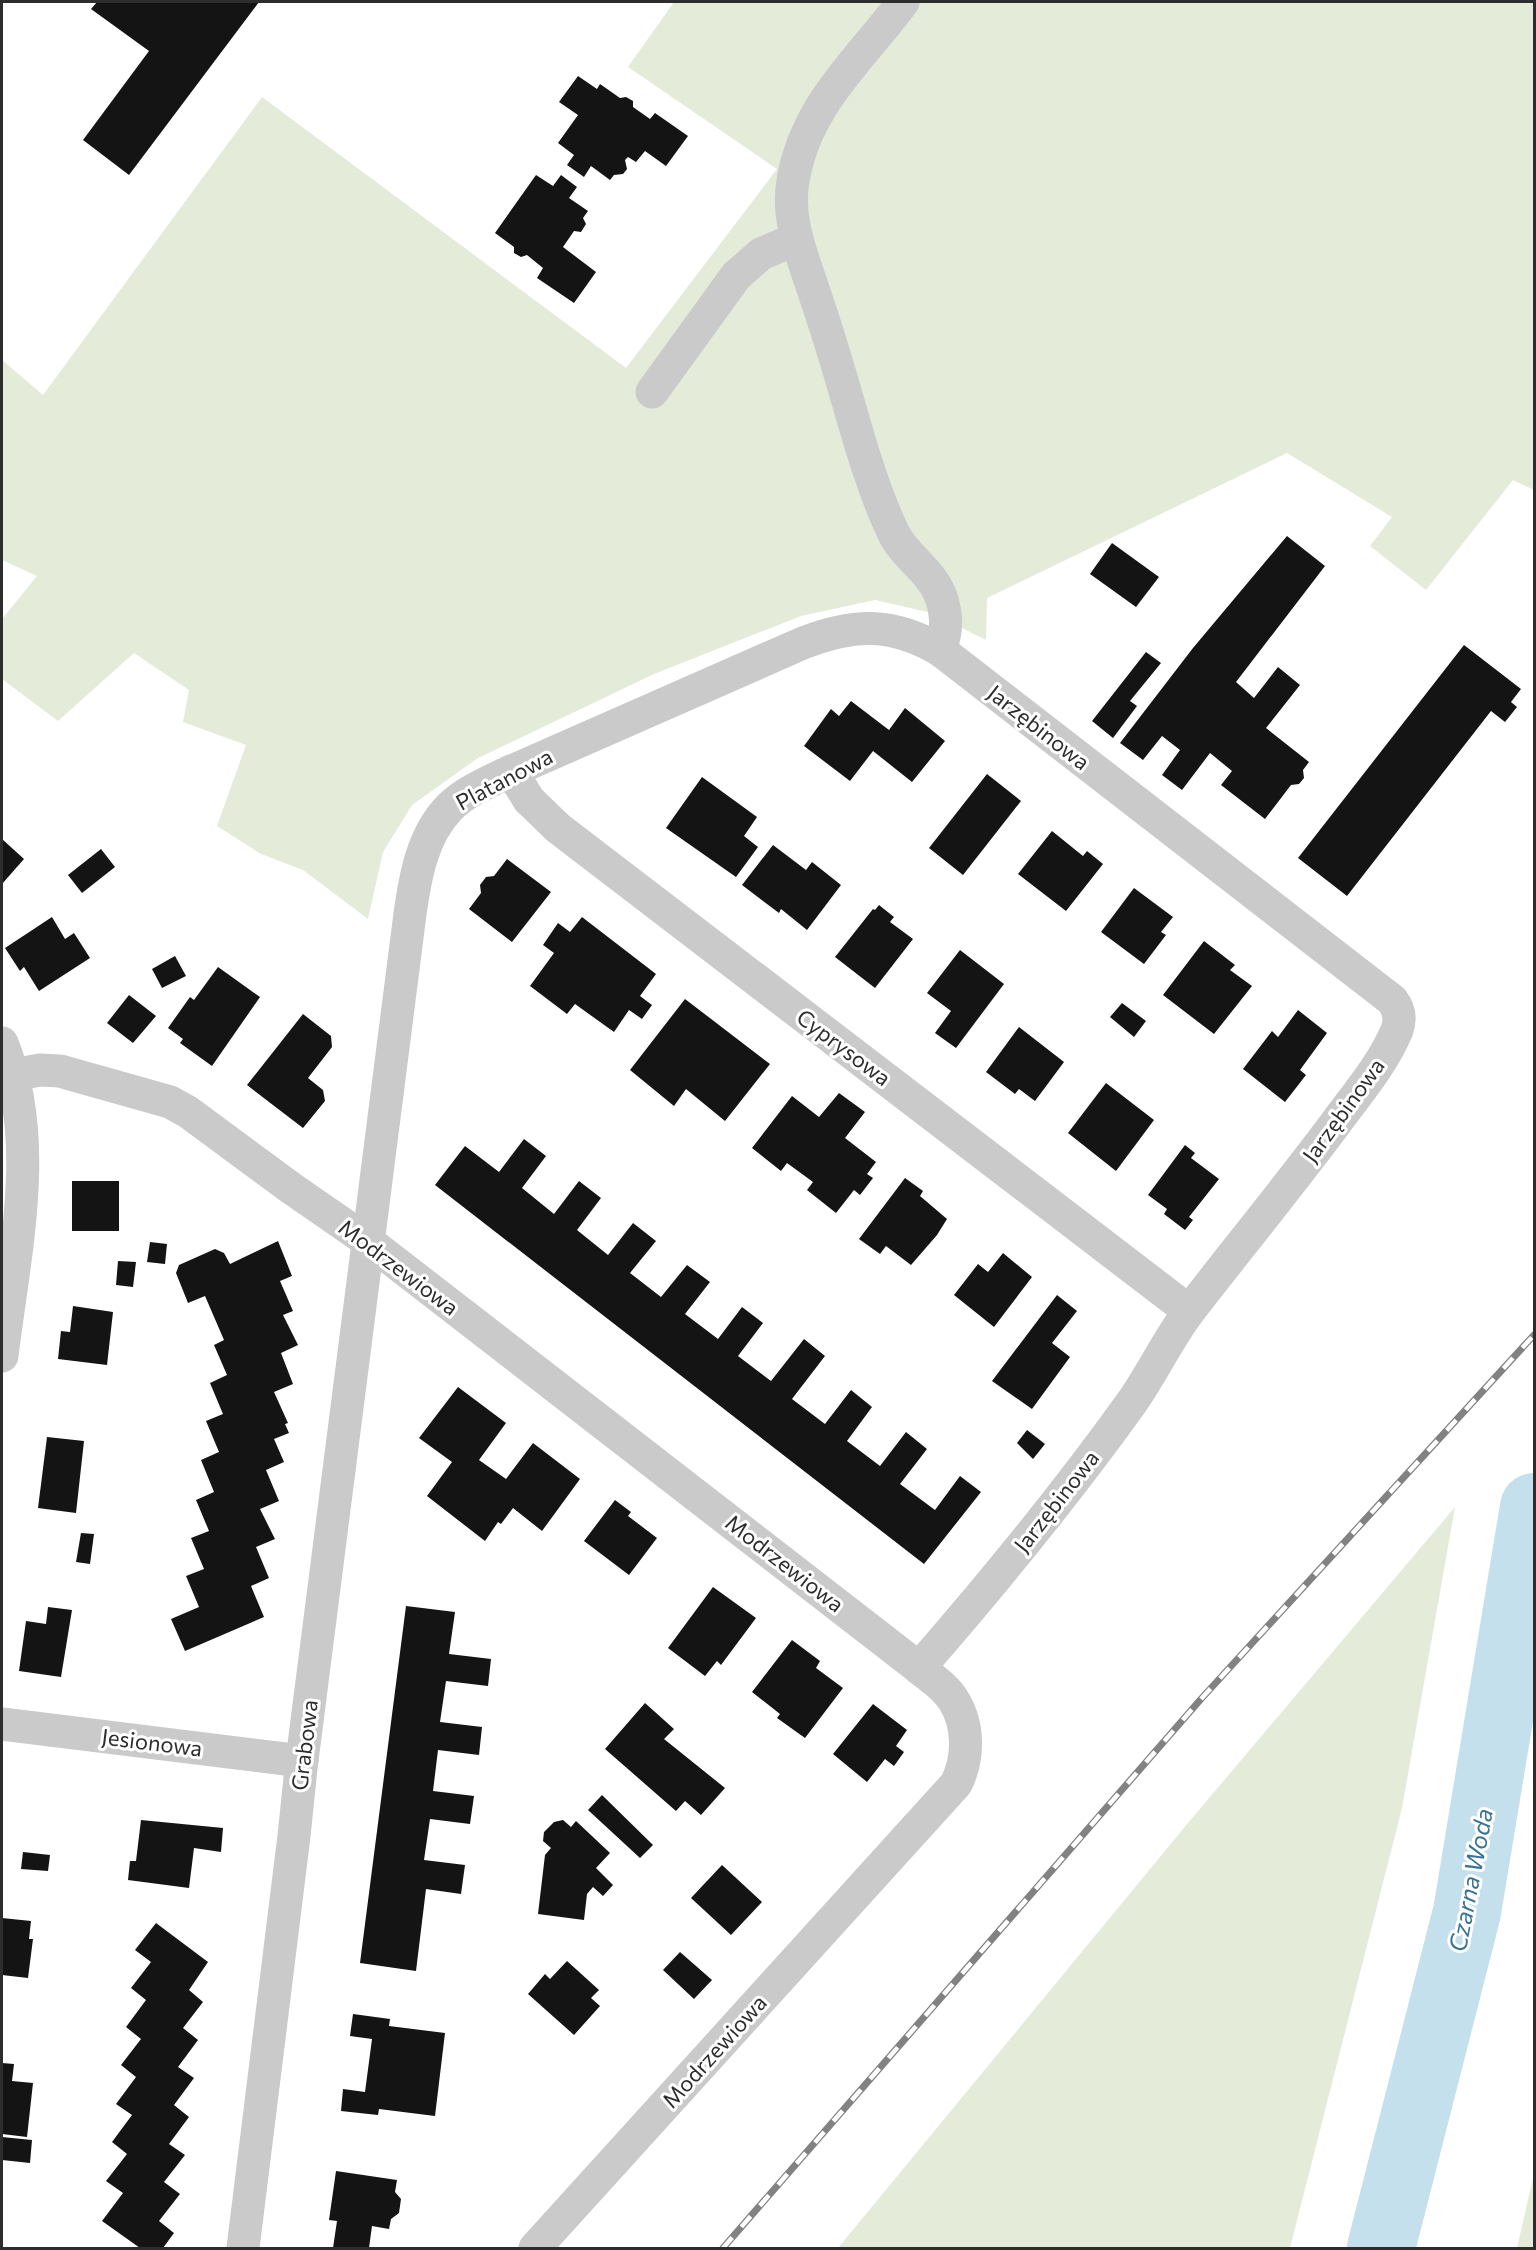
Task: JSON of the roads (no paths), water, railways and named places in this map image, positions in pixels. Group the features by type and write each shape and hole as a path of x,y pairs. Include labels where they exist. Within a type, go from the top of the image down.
{"street":[{"path":"903,2 826,97 809,127 793,180 791,210 796,239 861,446 889,524 900,543 932,581 940,595 945,612 944,641 940,650"},
{"path":"652,392 736,276 761,254 796,239"},
{"name":"Platanowa","path":"369,1242 410,914 420,861 432,832 450,807 466,795 511,771 835,631 855,628 884,629 916,638 940,650"},
{"name":"Jarzębinowa","path":"919,1668 957,1625 1073,1482 1138,1393 1189,1311 1309,1159 1380,1061 1399,1025 1396,1007 1392,1000 940,650"},
{"name":"Cyprysowa","path":"511,771 531,802 553,823 1189,1311"},
{"path":"2,1042 12,1075 21,1125 23,1166 19,1219 2,1356"},
{"name":"Modrzewiowa","path":"12,1075 40,1070 60,1071 170,1102 188,1112 369,1242 919,1668 952,1698 962,1719 965,1753 956,1784 535,2248"},
{"name":"Grabowa","path":"243,2248 292,1860 302,1761 369,1242"},
{"name":"Jesionowa","path":"2,1724 302,1761"}],"waterway":[{"name":"Czarna Woda","path":"1381,2248 1467,1912 1534,1507"}],"railway":[{"path":"723,2248 1201,1699 1534,1335"}]}
